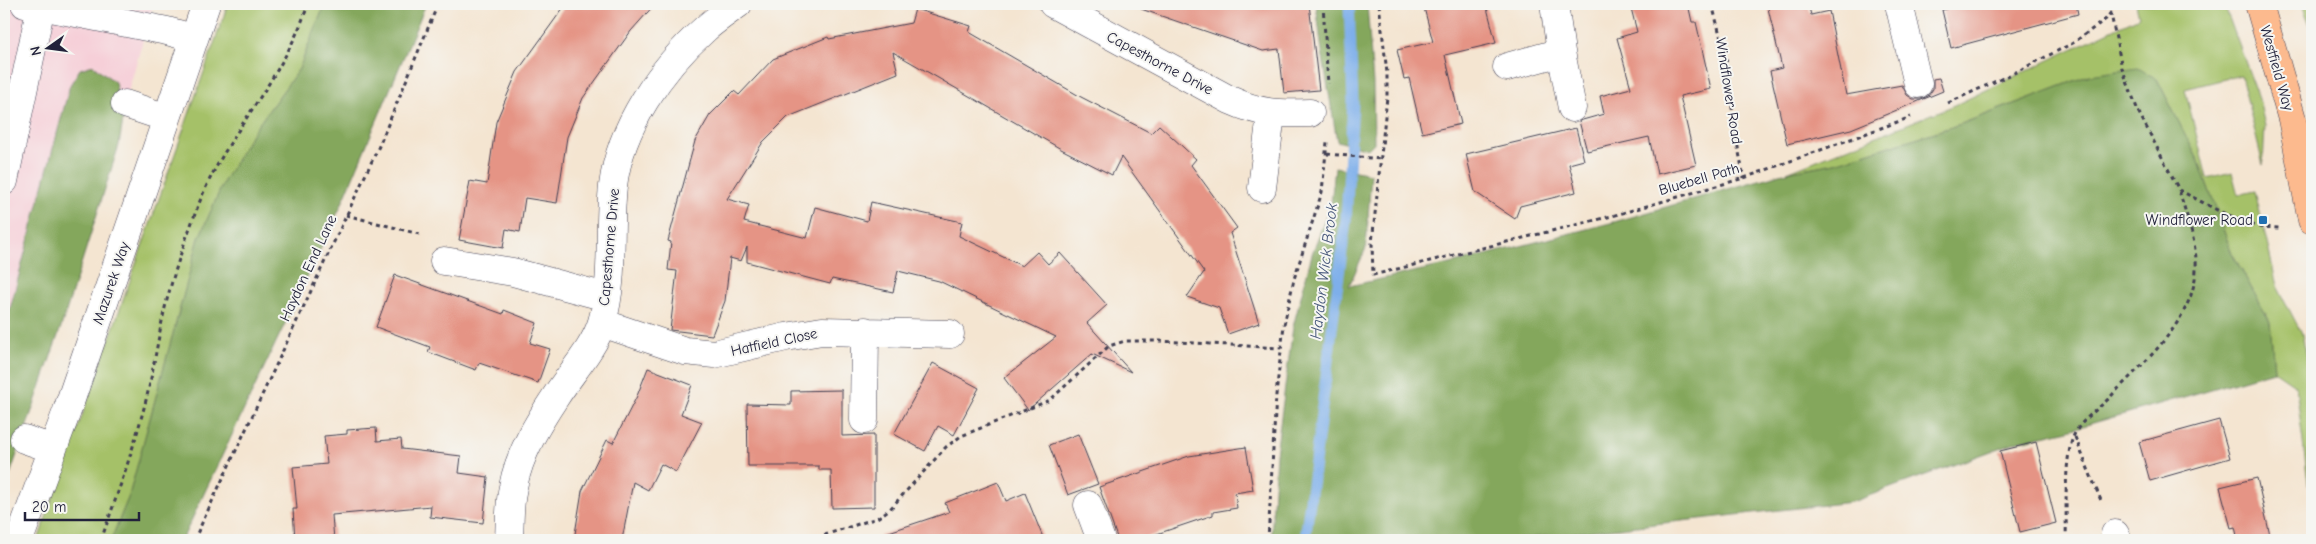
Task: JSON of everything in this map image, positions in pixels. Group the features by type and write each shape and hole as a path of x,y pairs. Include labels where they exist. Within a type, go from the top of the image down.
{"main road":[{"name":"Westfield Way","path":"2258,4 2292,119 2312,220"}],"street":[{"name":"Mazurek Way","path":"19,540 67,411 206,4"},
{"name":"Capesthorne Drive","path":"509,540 513,487 524,448 556,396 581,361 604,310 609,275 613,185 621,154 633,122 647,97 683,51 706,28 738,4"},
{"name":"Capesthorne Drive","path":"1053,4 1088,13 1230,100 1249,109 1272,114 1310,113"},
{"path":"1554,4 1572,108"},
{"path":"1899,4 1918,84"},
{"path":"4,181 33,5 167,31 193,38"},
{"path":"1507,67 1561,52"},
{"path":"125,104 168,118"},
{"path":"1262,188 1272,114"},
{"name":"Hatfield Close","path":"444,261 513,272 604,310 685,350 714,354 786,337 822,331 950,334"},
{"path":"864,420 865,331"},
{"path":"24,439 53,449"},
{"path":"1088,505 1100,540"}],"path":[{"path":"101,540 128,464 147,396 168,296 198,205 220,160 280,65 308,4"},
{"name":"Haydon End Lane","path":"194,540 379,146 438,4"},
{"path":"1323,4 1328,91"},
{"path":"1327,154 1381,159 1387,97 1387,73 1379,4"},
{"name":"Windflower Road","path":"1712,4 1726,58 1735,132 1744,178"},
{"path":"2066,540 2068,469 2074,436 2084,420 2100,408 2164,341 2181,317 2192,292 2196,261 2191,232 2179,190 2138,111 2122,68 2109,4"},
{"path":"1940,106 2014,74 2072,43 2106,20 2117,4"},
{"name":"Bluebell Path","path":"1381,159 1372,242 1373,275 1612,216 1744,178 1914,116"},
{"path":"1268,540 1270,480 1281,348 1294,279 1322,192 1327,140"},
{"path":"2179,190 2221,212 2258,227 2285,229"},
{"path":"809,540 877,518 890,509 946,447 961,436 1050,400 1108,346 1125,341 1160,341 1281,348"},
{"path":"2074,436 2116,537"}],"shaded area":[{"path":"4,4 153,4 122,114 123,120 119,145 62,324 4,492"}],"green space":[{"path":"228,4 325,4 299,69 253,132 224,181 199,238 129,496 111,540 38,540"},
{"path":"325,4 426,4 340,208 182,540 111,540 129,496 199,238 224,181 253,132 299,69"},
{"path":"1316,4 1367,4 1373,83 1374,143 1368,149 1337,141"},
{"path":"2136,4 2224,4 2259,99 2265,126 2263,165 2241,75 2185,89 2207,178 2232,172 2238,195 2255,191 2277,286 2302,334 2312,382 2312,515 2296,386 2274,371 2270,322 2231,251 2199,162 2157,79 2090,75 1961,124 1835,163 1787,172 1955,105 2139,17"},
{"path":"2302,4 2312,4 2312,30 2303,7"},
{"path":"93,65 115,82 123,120 119,145 62,324 4,492 4,331 70,85 80,69"},
{"path":"2138,68 2157,79 2199,162 2231,251 2270,322 2274,371 2069,430 2016,442 1852,502 1512,540 1271,540 1276,454 1293,327 1312,254 1331,203 1335,167 1371,174 1366,248 1349,286 1454,263 1614,222 1787,172 1835,163 1961,124 2090,75"}],"building":[{"path":"566,4 655,4 631,31 583,98 567,137 557,203 525,198 520,232 506,229 503,248 459,240 470,181 487,184 496,122 517,72"},
{"path":"1142,4 1309,4 1319,90 1284,93 1279,49 1263,51 1141,9"},
{"path":"1423,4 1486,4 1496,43 1445,55 1461,124 1422,133 1409,78 1404,79 1397,50 1433,42"},
{"path":"1630,4 1688,4 1692,22 1696,22 1711,89 1680,96 1696,165 1657,174 1649,137 1587,151 1579,121 1604,114 1600,96 1631,88 1617,38 1637,32"},
{"path":"1767,4 1808,4 1811,15 1829,11 1846,95 1902,85 1907,95 1913,99 1921,99 1928,96 1933,89 1933,79 1939,78 1943,91 1851,129 1787,144 1770,71 1782,68"},
{"path":"1968,4 2076,4 2078,14 1951,48 1942,10"},
{"path":"915,9 971,26 969,32 1081,97 1151,133 1159,125 1196,159 1191,165 1237,228 1230,233 1259,323 1228,334 1219,308 1187,297 1204,272 1121,157 1112,175 1061,149 893,52 898,73 788,117 763,142 727,199 749,205 744,222 807,238 815,207 867,221 871,202 962,222 959,236 1022,266 1037,252 1048,264 1060,253 1107,305 1087,323 1131,372 1092,354 1028,410 1004,378 1056,337 939,281 898,271 893,292 832,279 830,284 747,262 747,247 741,261 730,258 725,301 712,335 670,330 677,271 668,270 671,242 668,241 695,141 710,115 734,91 739,95 773,59 828,37 829,39 911,23"},
{"path":"1576,128 1584,160 1569,164 1576,192 1520,206 1515,219 1475,192 1466,154"},
{"path":"395,275 503,314 504,310 537,323 530,343 550,349 538,383 479,363 476,370 428,352 430,347 376,327"},
{"path":"933,363 979,388 954,435 938,426 925,451 894,434"},
{"path":"648,368 692,385 681,414 702,422 676,472 661,464 648,490 633,482 622,540 574,540 582,491 607,440 613,443 637,396"},
{"path":"842,390 842,436 874,435 874,507 832,508 831,470 819,470 819,466 748,466 747,404 791,405 791,391"},
{"path":"2219,420 2230,458 2150,481 2139,442"},
{"path":"376,428 377,441 401,439 402,449 461,456 459,473 488,477 483,523 430,517 431,506 332,515 334,540 295,540 293,509 297,509 293,467 327,464 324,436 347,434 347,430"},
{"path":"1078,434 1098,484 1068,495 1049,445"},
{"path":"2036,442 2056,523 2020,532 2000,451"},
{"path":"1246,447 1253,490 1235,493 1237,508 1213,512 1213,515 1139,540 1118,540 1099,487 1189,456"},
{"path":"2257,478 2271,540 2238,540 2235,527 2231,528 2220,487"},
{"path":"998,482 1006,501 1025,493 1044,540 881,540 880,535 949,512 945,503"}],"waterway":[{"name":"Haydon Wick Brook","path":"1305,540 1346,220 1353,102 1349,4"}],"place":[{"name":"Windflower Road","path":"2263,220"}]}
